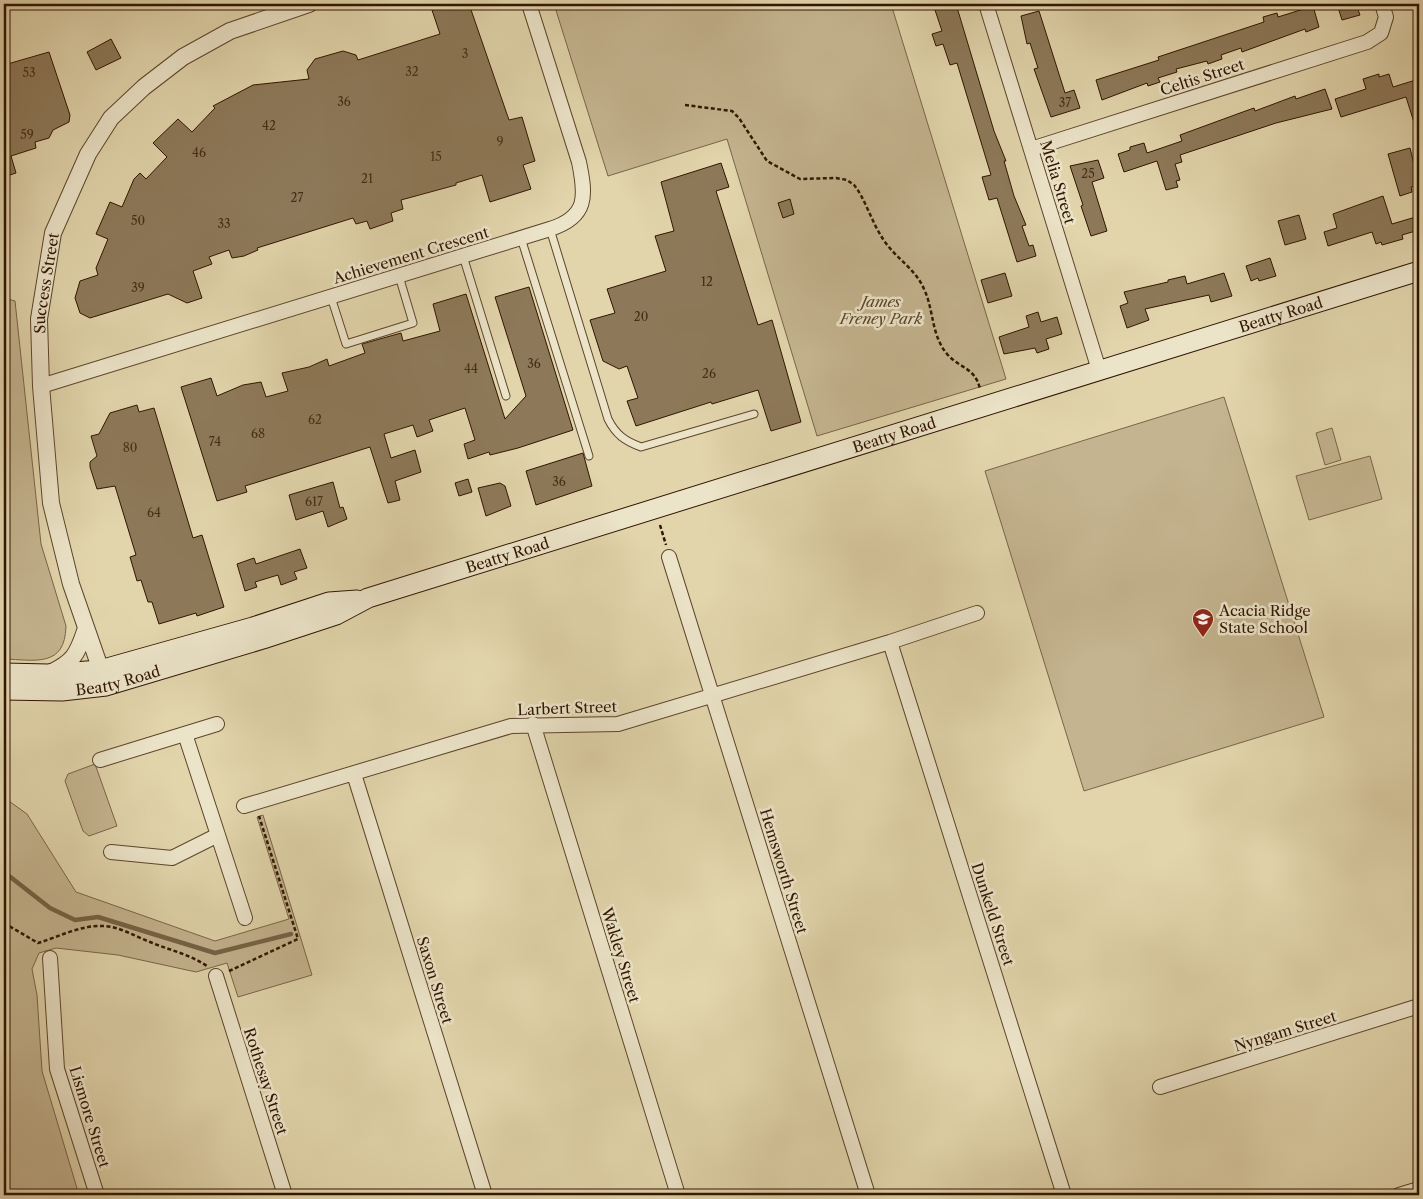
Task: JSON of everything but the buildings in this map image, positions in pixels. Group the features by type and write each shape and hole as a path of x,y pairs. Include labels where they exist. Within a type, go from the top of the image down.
{"main road":[{"name":"Beatty Road","path":"4,690 62,691 103,678 263,640 336,614 368,598 1419,271"},
{"name":"Beatty Road","path":"4,672 103,678"}],"street":[{"name":"Success Street","path":"103,678 60,547 51,503 41,386 39,319 53,233 68,194 88,154 112,118 144,87 183,57 230,31 277,13 309,4"},
{"name":"Achievement Crescent","path":"41,386 550,229 574,218 582,203 584,186 579,162 529,4"},
{"name":"Melia Street","path":"986,4 1099,370"},
{"name":"Celtis Street","path":"1031,149 1366,42 1381,34 1386,17 1382,4"},
{"name":"Hemsworth Street","path":"669,557 868,1195"},
{"name":"Larbert Street","path":"249,804 511,726 534,724 618,724 977,614"},
{"path":"48,674 68,665 79,651 86,631"},
{"name":"Dunkeld Street","path":"890,642 1064,1195"},
{"path":"100,760 217,724"},
{"name":"Wakley Street","path":"534,724 678,1195"},
{"path":"185,734 245,918"},
{"name":"Saxon Street","path":"354,774 485,1195"},
{"path":"111,852 172,858 218,836"},
{"name":"Lismore Street","path":"50,958 57,1069 96,1195"},
{"name":"Rothesay Street","path":"216,976 285,1195"},
{"name":"Nyngam Street","path":"1160,1087 1419,1006"},
{"path":"1399,1195 1419,1189"}],"lane":[{"path":"550,229 608,419 614,431 627,441 641,447 754,414"},
{"path":"521,238 589,456"},
{"path":"463,256 506,396"},
{"path":"331,297 346,344 413,323 399,276"}],"path":[{"path":"685,105 732,111 739,118 767,162 800,179 836,178 847,180 854,185 884,242 909,266 920,281 925,291 935,331 948,355 972,372 978,381 980,389"},
{"path":"660,525 669,557"},
{"path":"4,923 38,942 83,928 102,926 121,930 151,943 185,954 212,969 216,976 298,939 249,804"},
{"path":"4,845 9,869 9,881 4,887"}],"green space":[{"name":"James Freney Park","path":"554,4 891,4 1006,379 817,436 727,139 608,176"},
{"path":"4,298 15,301 41,544 66,626 64,640 60,649 46,659 37,660 4,659"},
{"path":"1224,397 1324,717 1084,791 985,471"},
{"path":"1332,428 1341,460 1325,465 1316,433"},
{"path":"1370,456 1382,499 1309,520 1296,476"},
{"path":"95,764 117,826 89,836 83,831 65,781 68,774"},
{"path":"4,792 6,799 27,814 76,892 215,941 289,919 257,817 263,815 312,975 238,997 227,963 196,972 118,955 56,948 39,953 32,969 37,995 42,1071 79,1195 4,1195"}],"waterway":[{"path":"4,872 50,908 75,920 98,917 215,953 291,934"}],"place":[{"name":"Acacia Ridge State School","path":"1203,638"}]}
